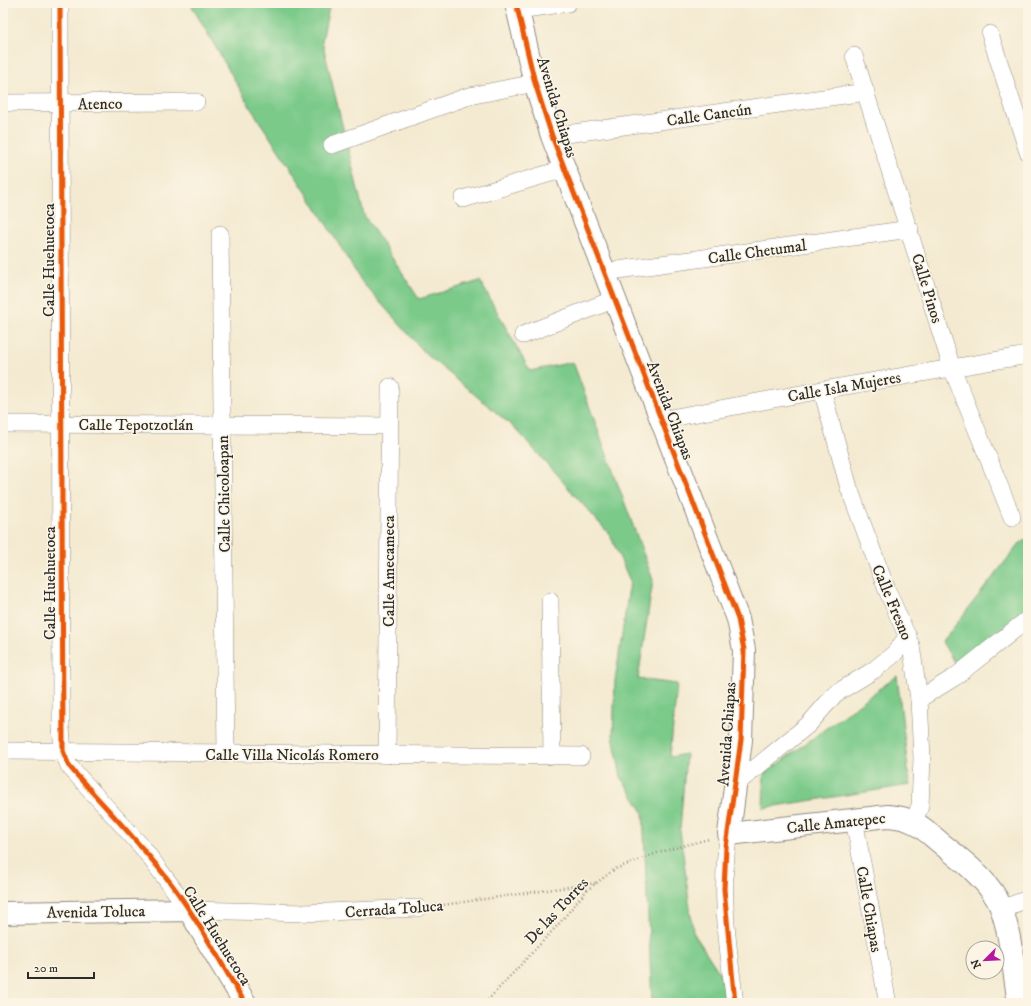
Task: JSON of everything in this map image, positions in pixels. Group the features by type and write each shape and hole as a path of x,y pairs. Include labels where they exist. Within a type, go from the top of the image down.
{"street":[{"name":"Calle Huehuetoca","path":"60,3 63,751 69,766 143,848 189,910 245,1003"},
{"path":"517,7 568,3"},
{"name":"Avenida Chiapas","path":"517,7 536,84 552,136 660,420 738,619 742,634 744,650 742,732 729,834"},
{"path":"990,34 1028,152"},
{"name":"Calle Pinos","path":"854,56 910,229 952,368 1012,517"},
{"path":"332,145 469,96 536,84"},
{"name":"Calle Cancún","path":"552,136 866,92"},
{"name":"Atenco","path":"3,104 196,102"},
{"path":"463,199 564,169"},
{"name":"Calle Chetumal","path":"604,272 910,229"},
{"name":"Calle Chicoloapan","path":"220,234 226,754"},
{"path":"523,335 615,299"},
{"name":"Calle Isla Mujeres","path":"660,420 822,390 1028,355"},
{"name":"Calle Amecameca","path":"387,755 388,426 390,387"},
{"name":"Calle Fresno","path":"822,390 849,488 887,590 908,636 914,656 919,699 922,758 920,806 914,821"},
{"name":"Calle Tepotzotlán","path":"3,424 388,426"},
{"path":"550,601 552,756"},
{"path":"919,699 955,677 1028,619"},
{"path":"736,784 809,724 834,694 874,670 894,654 908,636"},
{"name":"Calle Villa Nicolás Romero","path":"3,752 63,751 226,754 581,756"},
{"name":"Calle Amatepec","path":"729,834 888,816 902,817 914,821 968,864 987,886 1001,909 1019,1003"},
{"name":"Calle Chiapas","path":"854,819 887,999"},
{"path":"729,834 725,859 724,889 735,1003"},
{"path":"1001,909 1028,899"},
{"name":"Cerrada Toluca","path":"189,910 305,913 418,908"},
{"name":"Avenida Toluca","path":"3,913 189,910"}],"green space":[{"path":"190,3 330,3 322,41 364,215 419,299 480,281 530,371 573,362 653,580 638,679 677,684 670,757 686,754 680,830 693,932 722,977 726,1003 652,1003 643,812 621,777 613,736 615,681 630,581 610,535 516,429 426,354 362,282 312,201 252,110"},
{"path":"1028,538 1028,611 957,667 942,642 1019,544"},
{"path":"897,676 910,785 763,808 764,774"}],"cycle path":[{"path":"60,3 63,751 69,766 137,842 175,889 203,931 245,1003"},
{"path":"516,3 535,83 552,136 738,619 744,650 741,740 726,847 724,889 735,1003"}]}
